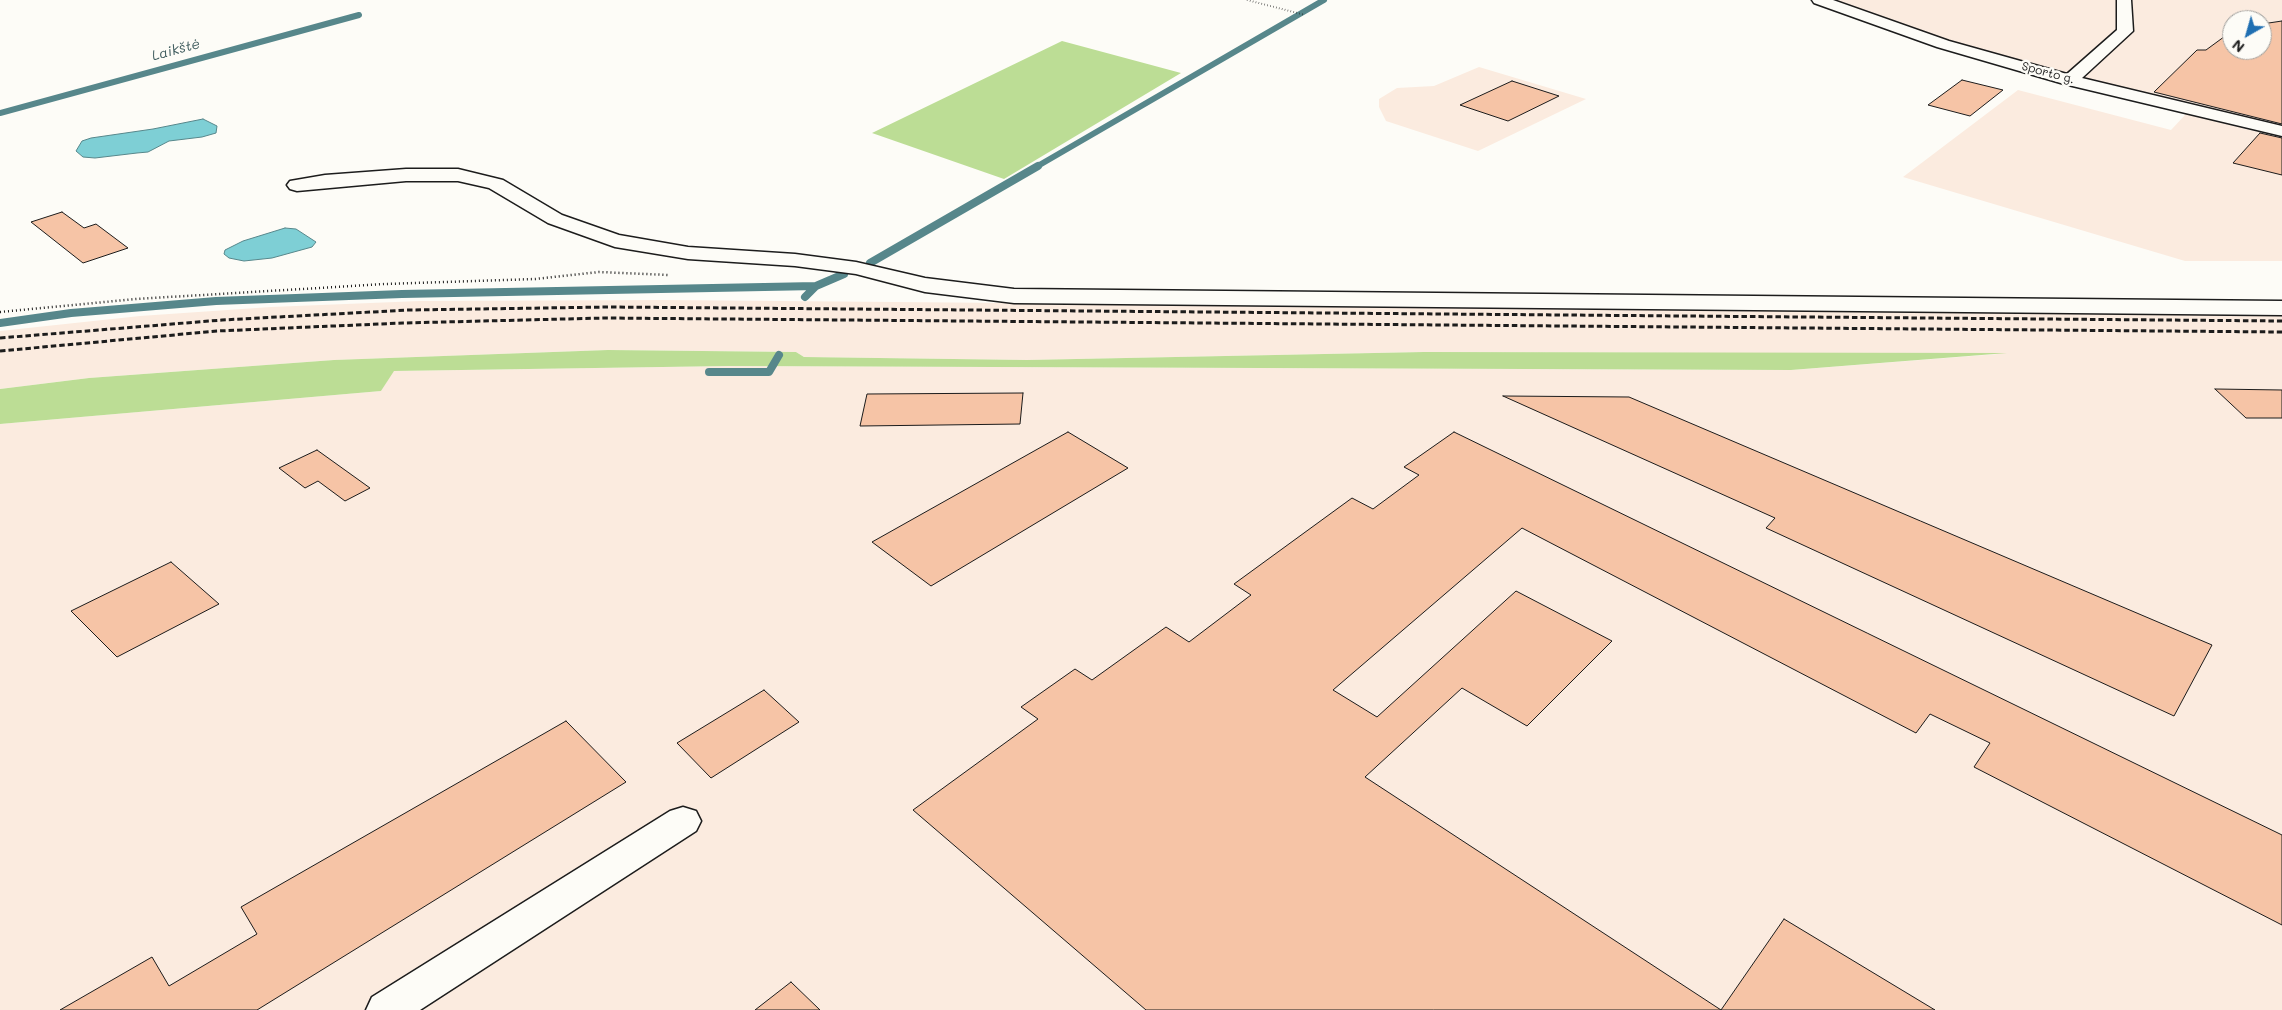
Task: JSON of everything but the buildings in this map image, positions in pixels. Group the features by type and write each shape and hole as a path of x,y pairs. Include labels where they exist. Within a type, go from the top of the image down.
{"street":[{"name":"Sporto g.","path":"1819,0 1943,44 2070,80 2282,131"},
{"path":"2070,80 2125,31 2124,0"},
{"path":"296,186 325,181 406,175 458,175 496,184 555,219 615,241 688,253 796,260 856,268 925,284 1014,296 2282,308"},
{"path":"386,1010 683,820"}],"path":[{"path":"1247,0 1305,15"},
{"path":"0,312 136,299 385,284 535,278 599,272 636,272 672,275"}],"shaded area":[{"path":"1833,0 2282,0 2282,127 2058,71 1948,40"},
{"path":"1479,67 1586,99 1478,151 1386,121 1379,107 1379,99 1397,88 1434,86"},
{"path":"2018,90 2171,130 2186,114 2282,138 2282,261 2185,261 1903,177"},
{"path":"663,300 2282,314 2282,1010 0,1010 0,424 381,391 393,371 729,366 1791,370 1998,354 1424,352 1027,360 804,357 796,352 608,350 334,360 89,378 0,389 0,331 140,316 271,307 420,301"}],"green space":[{"path":"1062,41 1181,73 1004,179 872,133"},
{"path":"608,350 796,352 804,357 1027,360 1424,352 2007,353 1791,370 729,366 394,371 381,391 0,424 0,389 89,378 334,360"}],"water":[{"path":"203,119 217,126 216,133 202,137 169,141 148,152 95,158 83,157 76,151 82,141 91,138"},
{"path":"285,228 296,229 316,242 312,247 272,258 244,261 229,258 224,254 225,250 243,241"}],"waterway":[{"path":"1036,167 1324,0"},
{"name":"Laikštė","path":"0,113 359,15"},
{"path":"870,263 1038,166"},
{"path":"816,286 844,274"},
{"path":"0,323 71,313 216,301 402,294 816,286"},
{"path":"805,297 816,286"},
{"path":"709,372 769,372 779,355"}],"railway":[{"path":"0,338 222,320 409,310 610,307 2282,321"},
{"path":"0,351 217,331 403,323 605,318 2282,332"}]}
